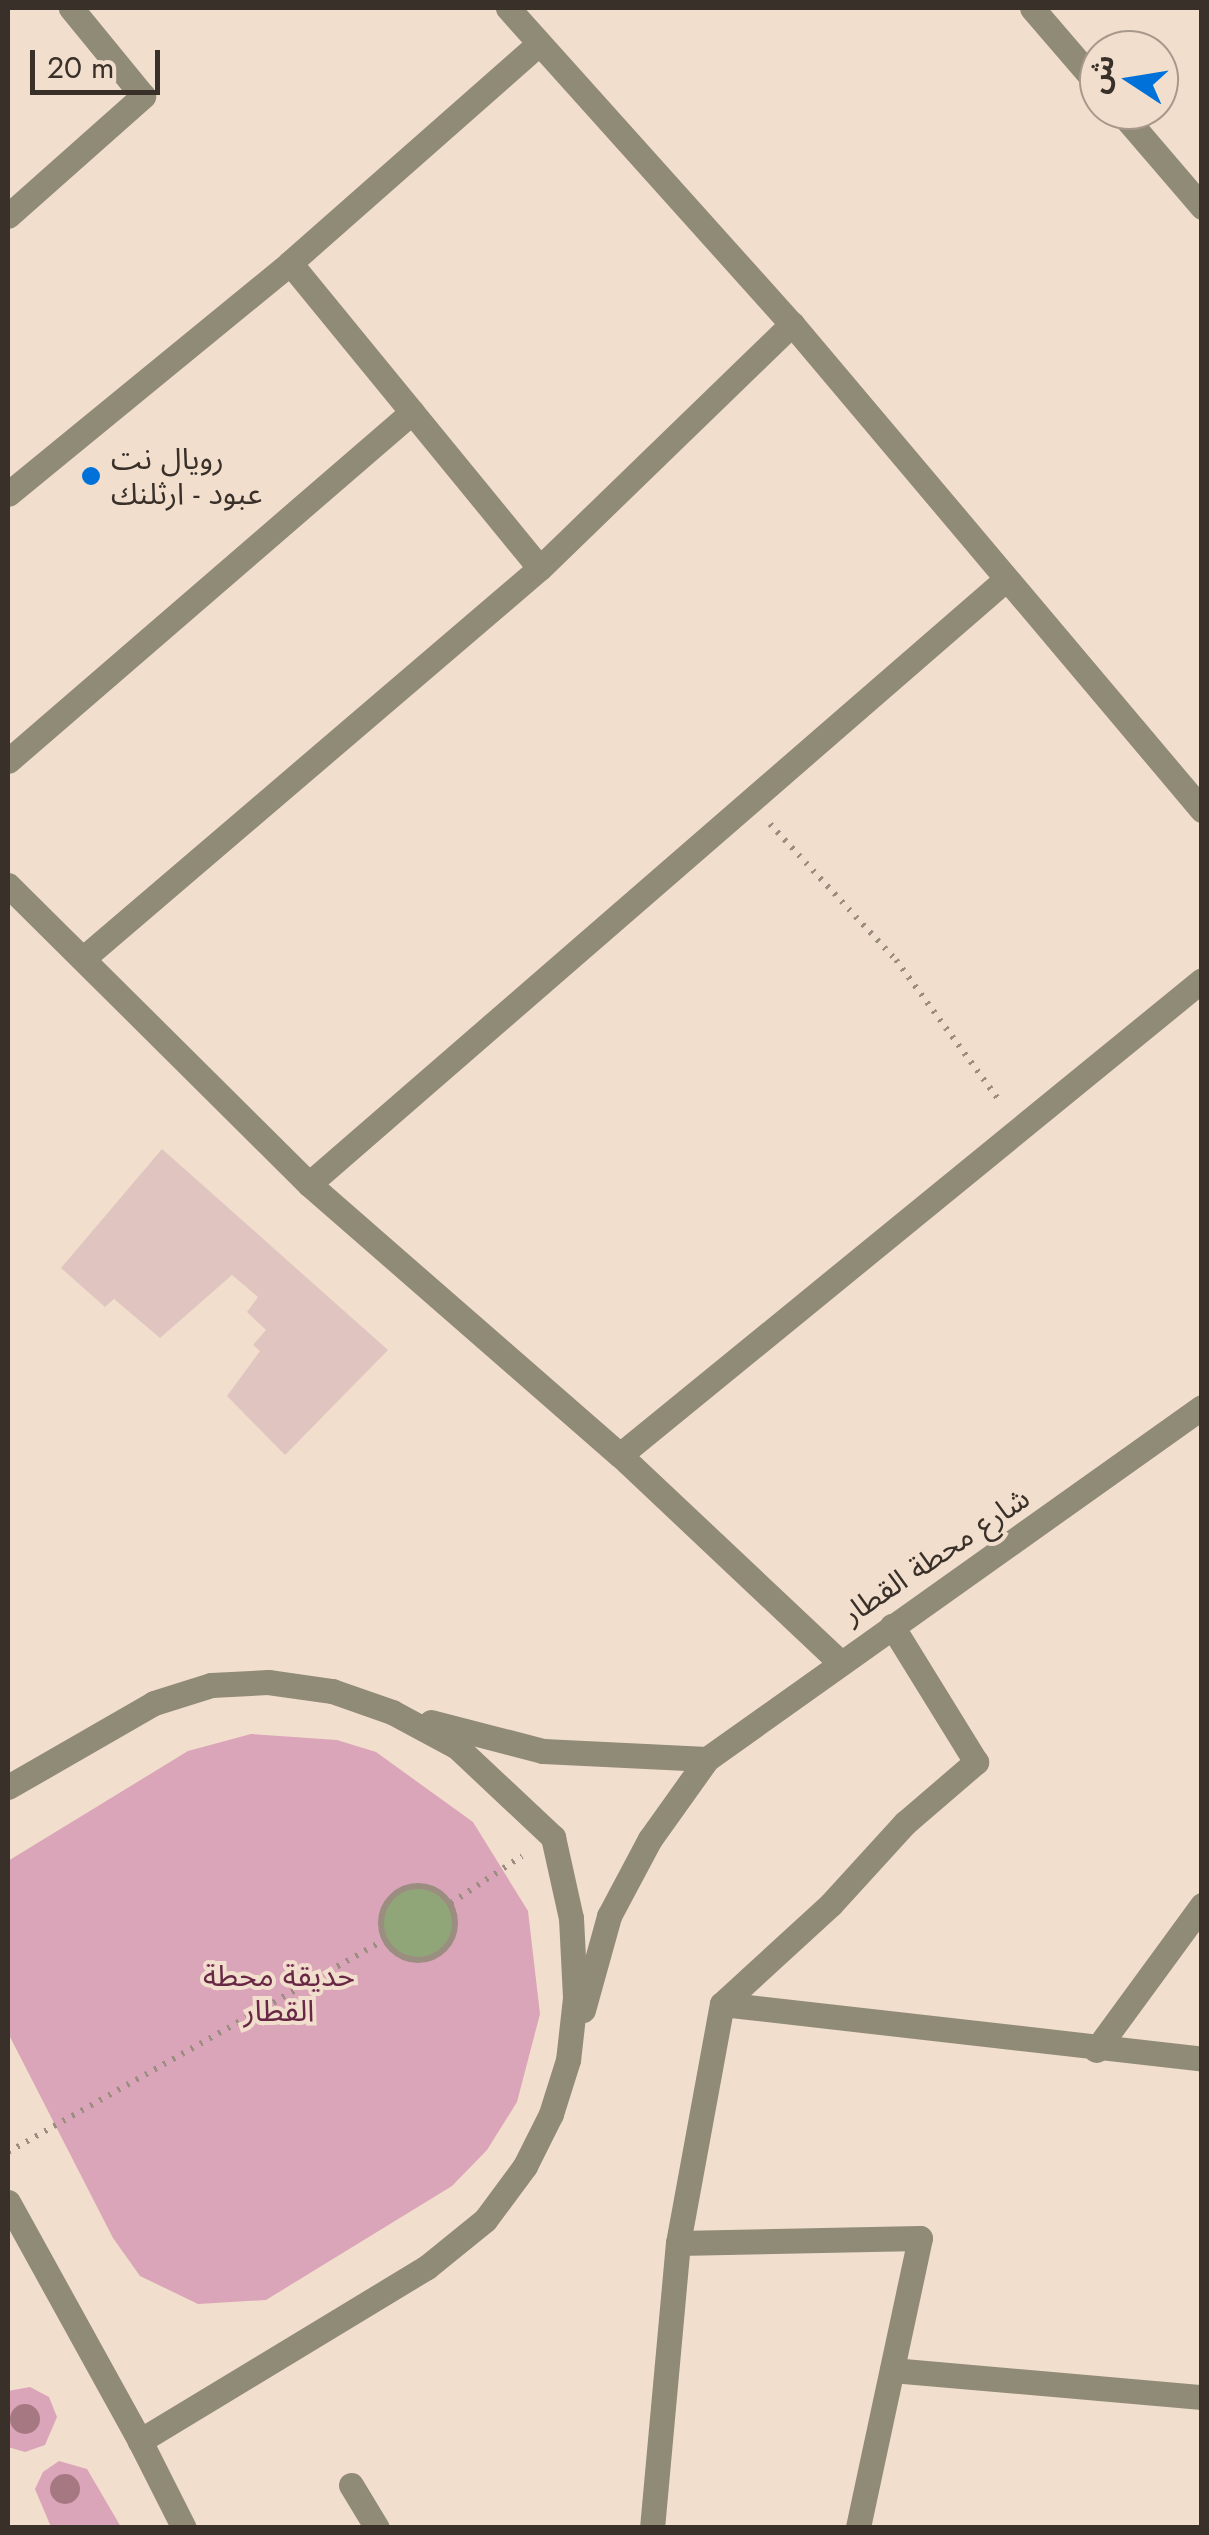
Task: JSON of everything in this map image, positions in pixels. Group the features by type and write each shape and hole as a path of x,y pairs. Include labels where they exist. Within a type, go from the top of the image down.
{"street":[{"path":"8,216 143,96 71,8"},
{"path":"508,8 792,324 1202,810"},
{"path":"1032,8 1079,63"},
{"path":"8,494 290,263 538,44"},
{"path":"1136,130 1202,206"},
{"path":"290,263 540,568"},
{"path":"86,956 540,568 792,324"},
{"path":"8,761 412,412"},
{"path":"309,1184 754,804 1005,580"},
{"path":"8,885 86,956 309,1184 620,1455 840,1662"},
{"path":"620,1455 901,1231 1019,1128 1202,980"},
{"name":"شارع محطة القطار","path":"568,2060 609,1916 650,1839 707,1759 1202,1407"},
{"path":"652,2528 678,2243 722,2004 831,1904 904,1822 976,1762 892,1626"},
{"path":"8,1788 154,1703 212,1685 268,1682 332,1691 392,1712 542,1751 707,1759"},
{"path":"140,2441 427,2267 485,2220 525,2166 568,2060 575,1998 571,1918 553,1837 457,1747 392,1712"},
{"path":"1096,2050 1202,1904"},
{"path":"722,2004 1096,2050 1202,2058"},
{"path":"8,2202 184,2528"},
{"path":"678,2243 920,2238 858,2528"},
{"path":"892,2370 1202,2397"},
{"path":"351,2485 378,2528"}],"path":[{"path":"754,804 896,960 1019,1128"},
{"path":"451,1903 553,1837"},
{"path":"406,1887 431,1888 451,1903 456,1927 436,1956 402,1957 385,1940 381,1915 406,1887"},
{"path":"8,2152 385,1940"}],"green space":[{"name":"حديقة محطة القطار","path":"251,1734 337,1740 376,1752 473,1822 528,1911 540,2014 517,2102 487,2150 452,2186 266,2300 198,2304 140,2276 113,2238 8,2033 8,1861 188,1751"},
{"path":"30,2387 49,2397 57,2417 45,2445 25,2452 8,2447 8,2391"},
{"path":"59,2461 87,2469 121,2527 51,2527 35,2489 43,2472"}],"shaded area":[{"path":"418,1886 444,1897 455,1923 444,1949 418,1960 392,1949 381,1923 392,1897"}],"building":[{"path":"162,1149 388,1350 285,1455 227,1396 260,1351 253,1345 266,1330 247,1312 258,1297 232,1275 160,1338 114,1299 105,1307 61,1268"}],"place":[{"name":"رويال نت عبود - ارثلنك","path":"91,476"}]}
